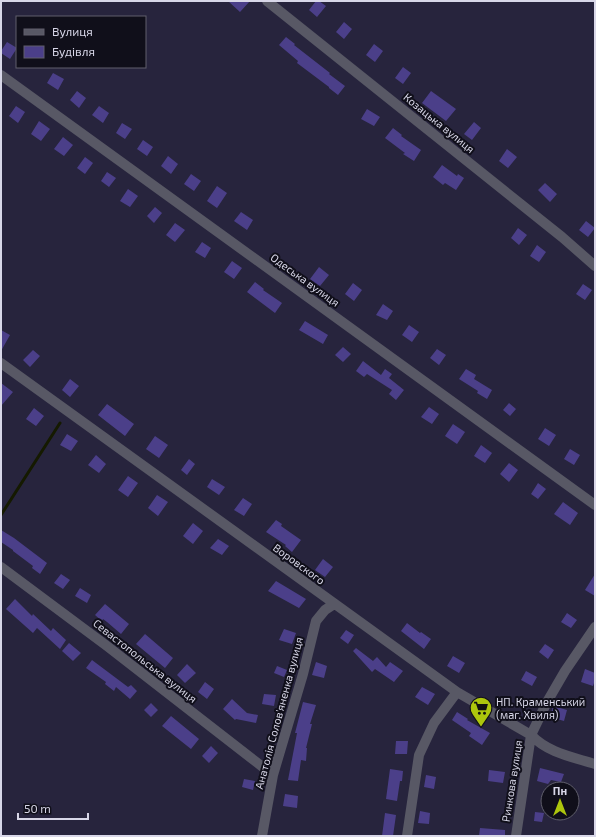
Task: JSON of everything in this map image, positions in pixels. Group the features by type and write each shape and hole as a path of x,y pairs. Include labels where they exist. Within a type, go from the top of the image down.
{"street":[{"name":"Козацька вулиця","path":"267,1 556,232 595,266"},
{"name":"Одеська вулиця","path":"1,75 595,505"},
{"name":"Воровского","path":"1,363 457,692 532,735 539,744 552,750 595,764"},
{"name":"Севастопольська вулиця","path":"1,567 107,646 273,775"},
{"name":"Анатолія Солов'яненка вулиця","path":"262,836 273,775 303,674 316,622 325,610 334,604"},
{"name":"Ринкова вулиця","path":"516,836 532,735 546,702 595,627"},
{"path":"407,836 419,755 434,723 457,692"}],"building":[{"path":"228,1 250,1 240,12"},
{"path":"316,1 319,1 326,6 317,17 309,10"},
{"path":"344,22 352,29 344,39 336,32"},
{"path":"286,37 345,86 338,95 297,63 298,61 279,45"},
{"path":"7,42 16,47 10,59 1,53"},
{"path":"374,44 383,51 375,62 366,55"},
{"path":"403,67 411,73 403,84 395,78"},
{"path":"53,73 64,79 58,90 47,83"},
{"path":"77,91 86,98 79,108 70,100"},
{"path":"431,91 456,109 446,121 422,103"},
{"path":"16,106 25,112 18,123 9,116"},
{"path":"99,106 109,113 103,123 92,115"},
{"path":"367,109 380,117 374,126 361,119"},
{"path":"39,121 50,129 41,141 31,134"},
{"path":"474,122 481,128 472,140 464,134"},
{"path":"122,123 132,129 125,139 116,133"},
{"path":"393,128 402,135 401,136 421,150 414,161 403,154 405,153 385,138"},
{"path":"63,137 73,145 64,156 54,149"},
{"path":"143,140 153,147 147,156 137,149"},
{"path":"507,149 517,157 508,168 499,161"},
{"path":"168,156 178,164 171,174 161,166"},
{"path":"85,157 93,163 85,174 77,168"},
{"path":"442,165 457,176 458,174 464,178 456,190 445,183 443,185 433,177"},
{"path":"107,172 116,178 109,187 101,181"},
{"path":"191,174 201,181 194,191 184,184"},
{"path":"545,183 557,194 550,202 538,190"},
{"path":"217,186 227,193 217,208 207,201"},
{"path":"128,189 138,196 130,207 120,201"},
{"path":"155,207 162,213 154,223 147,216"},
{"path":"241,212 253,220 247,230 234,221"},
{"path":"586,221 595,228 588,237 579,230"},
{"path":"175,223 185,230 175,242 166,235"},
{"path":"518,228 527,235 519,245 511,238"},
{"path":"202,242 211,248 205,258 195,252"},
{"path":"537,245 546,252 539,262 530,256"},
{"path":"232,261 242,268 234,279 224,272"},
{"path":"319,267 329,275 320,286 310,279"},
{"path":"255,282 264,289 263,290 282,303 275,313 247,292"},
{"path":"353,283 362,290 354,301 345,294"},
{"path":"583,284 592,290 585,300 576,294"},
{"path":"383,304 393,311 387,320 376,315"},
{"path":"305,321 328,335 323,344 299,330"},
{"path":"409,325 419,332 412,342 402,335"},
{"path":"1,330 10,335 1,351"},
{"path":"343,347 351,354 343,362 335,355"},
{"path":"437,349 446,355 439,365 430,358"},
{"path":"33,350 40,356 30,367 23,360"},
{"path":"363,361 381,375 385,369 392,374 389,378 404,390 396,400 389,394 392,390 367,374 364,377 356,371"},
{"path":"466,369 476,375 474,379 492,390 487,399 477,393 478,391 459,379"},
{"path":"70,379 79,386 70,397 62,390"},
{"path":"1,383 13,392 1,406"},
{"path":"509,403 516,409 510,416 503,410"},
{"path":"107,404 134,424 125,436 98,415"},
{"path":"429,407 439,414 432,424 421,417"},
{"path":"34,408 44,416 36,426 26,419"},
{"path":"453,424 465,432 457,444 445,436"},
{"path":"545,428 556,435 549,446 538,439"},
{"path":"67,434 78,441 71,451 60,445"},
{"path":"155,436 168,445 159,458 146,449"},
{"path":"481,445 492,453 485,463 474,456"},
{"path":"570,449 580,455 574,465 564,459"},
{"path":"96,455 106,464 99,473 88,465"},
{"path":"189,459 195,464 187,475 181,470"},
{"path":"509,463 518,470 509,482 500,474"},
{"path":"128,476 138,483 128,497 118,490"},
{"path":"212,479 225,487 219,495 207,487"},
{"path":"538,483 546,489 538,499 531,494"},
{"path":"157,495 168,502 158,516 148,508"},
{"path":"243,498 252,504 244,516 234,510"},
{"path":"563,502 578,513 570,525 554,514"},
{"path":"276,520 282,524 281,526 301,540 292,552 285,546 286,545 266,532"},
{"path":"193,523 203,531 193,544 183,536"},
{"path":"1,530 47,563 40,574 32,568 33,566 1,542"},
{"path":"218,539 229,546 222,555 210,548"},
{"path":"323,559 333,567 325,577 315,570"},
{"path":"61,574 70,580 63,589 54,583"},
{"path":"595,574 595,596 585,590"},
{"path":"276,581 306,599 299,608 268,591"},
{"path":"80,588 91,595 87,603 75,596"},
{"path":"15,599 32,616 33,614 51,631 53,628 66,640 60,649 37,628 33,633 6,609"},
{"path":"105,604 129,624 121,634 103,619 102,621 95,615"},
{"path":"567,613 577,620 571,628 561,622"},
{"path":"407,623 431,639 424,649 401,631"},
{"path":"284,629 296,633 292,644 279,640"},
{"path":"346,630 354,635 348,644 340,638"},
{"path":"145,634 173,658 165,668 136,644"},
{"path":"69,643 81,653 73,661 62,651"},
{"path":"545,644 554,650 548,659 539,652"},
{"path":"356,648 373,661 377,657 386,667 390,662 403,671 394,682 375,669 372,672 353,651"},
{"path":"453,656 465,663 459,673 447,666"},
{"path":"92,660 128,687 131,685 137,691 130,699 116,687 114,691 105,684 106,682 86,668"},
{"path":"316,662 327,666 324,678 312,675"},
{"path":"187,664 196,673 185,683 177,675"},
{"path":"277,666 287,670 284,677 274,673"},
{"path":"585,669 595,673 593,686 581,682"},
{"path":"526,671 537,677 532,686 521,680"},
{"path":"205,682 214,689 207,699 198,692"},
{"path":"422,687 435,694 428,705 415,697"},
{"path":"264,694 276,695 274,706 262,704"},
{"path":"232,699 247,713 258,715 256,723 235,720 223,709"},
{"path":"303,702 316,705 310,724 312,724 306,748 306,761 301,760 298,781 288,780 297,733 295,733"},
{"path":"151,703 158,710 151,717 144,710"},
{"path":"553,706 567,710 564,721 550,717"},
{"path":"457,712 468,719 467,720 490,733 482,745 469,736 471,733 452,720"},
{"path":"171,716 199,739 191,749 162,726"},
{"path":"396,741 408,741 407,754 395,754"},
{"path":"211,746 218,753 209,763 202,756"},
{"path":"540,768 564,774 561,781 537,781"},
{"path":"390,769 403,771 397,801 386,799"},
{"path":"489,770 505,772 503,783 488,781"},
{"path":"426,775 436,777 434,789 424,787"},
{"path":"244,779 255,781 253,790 242,787"},
{"path":"285,794 298,796 297,808 283,806"},
{"path":"420,811 430,813 429,824 418,823"},
{"path":"535,812 540,813 540,821 542,822 534,821"},
{"path":"385,813 396,815 393,836 382,836"},
{"path":"480,828 505,830 505,836 479,836"}],"waterway":[{"path":"1,515 60,423"}],"place":[{"name":"НП. Краменський (маг. Хвиля)","path":"481,728"}]}
